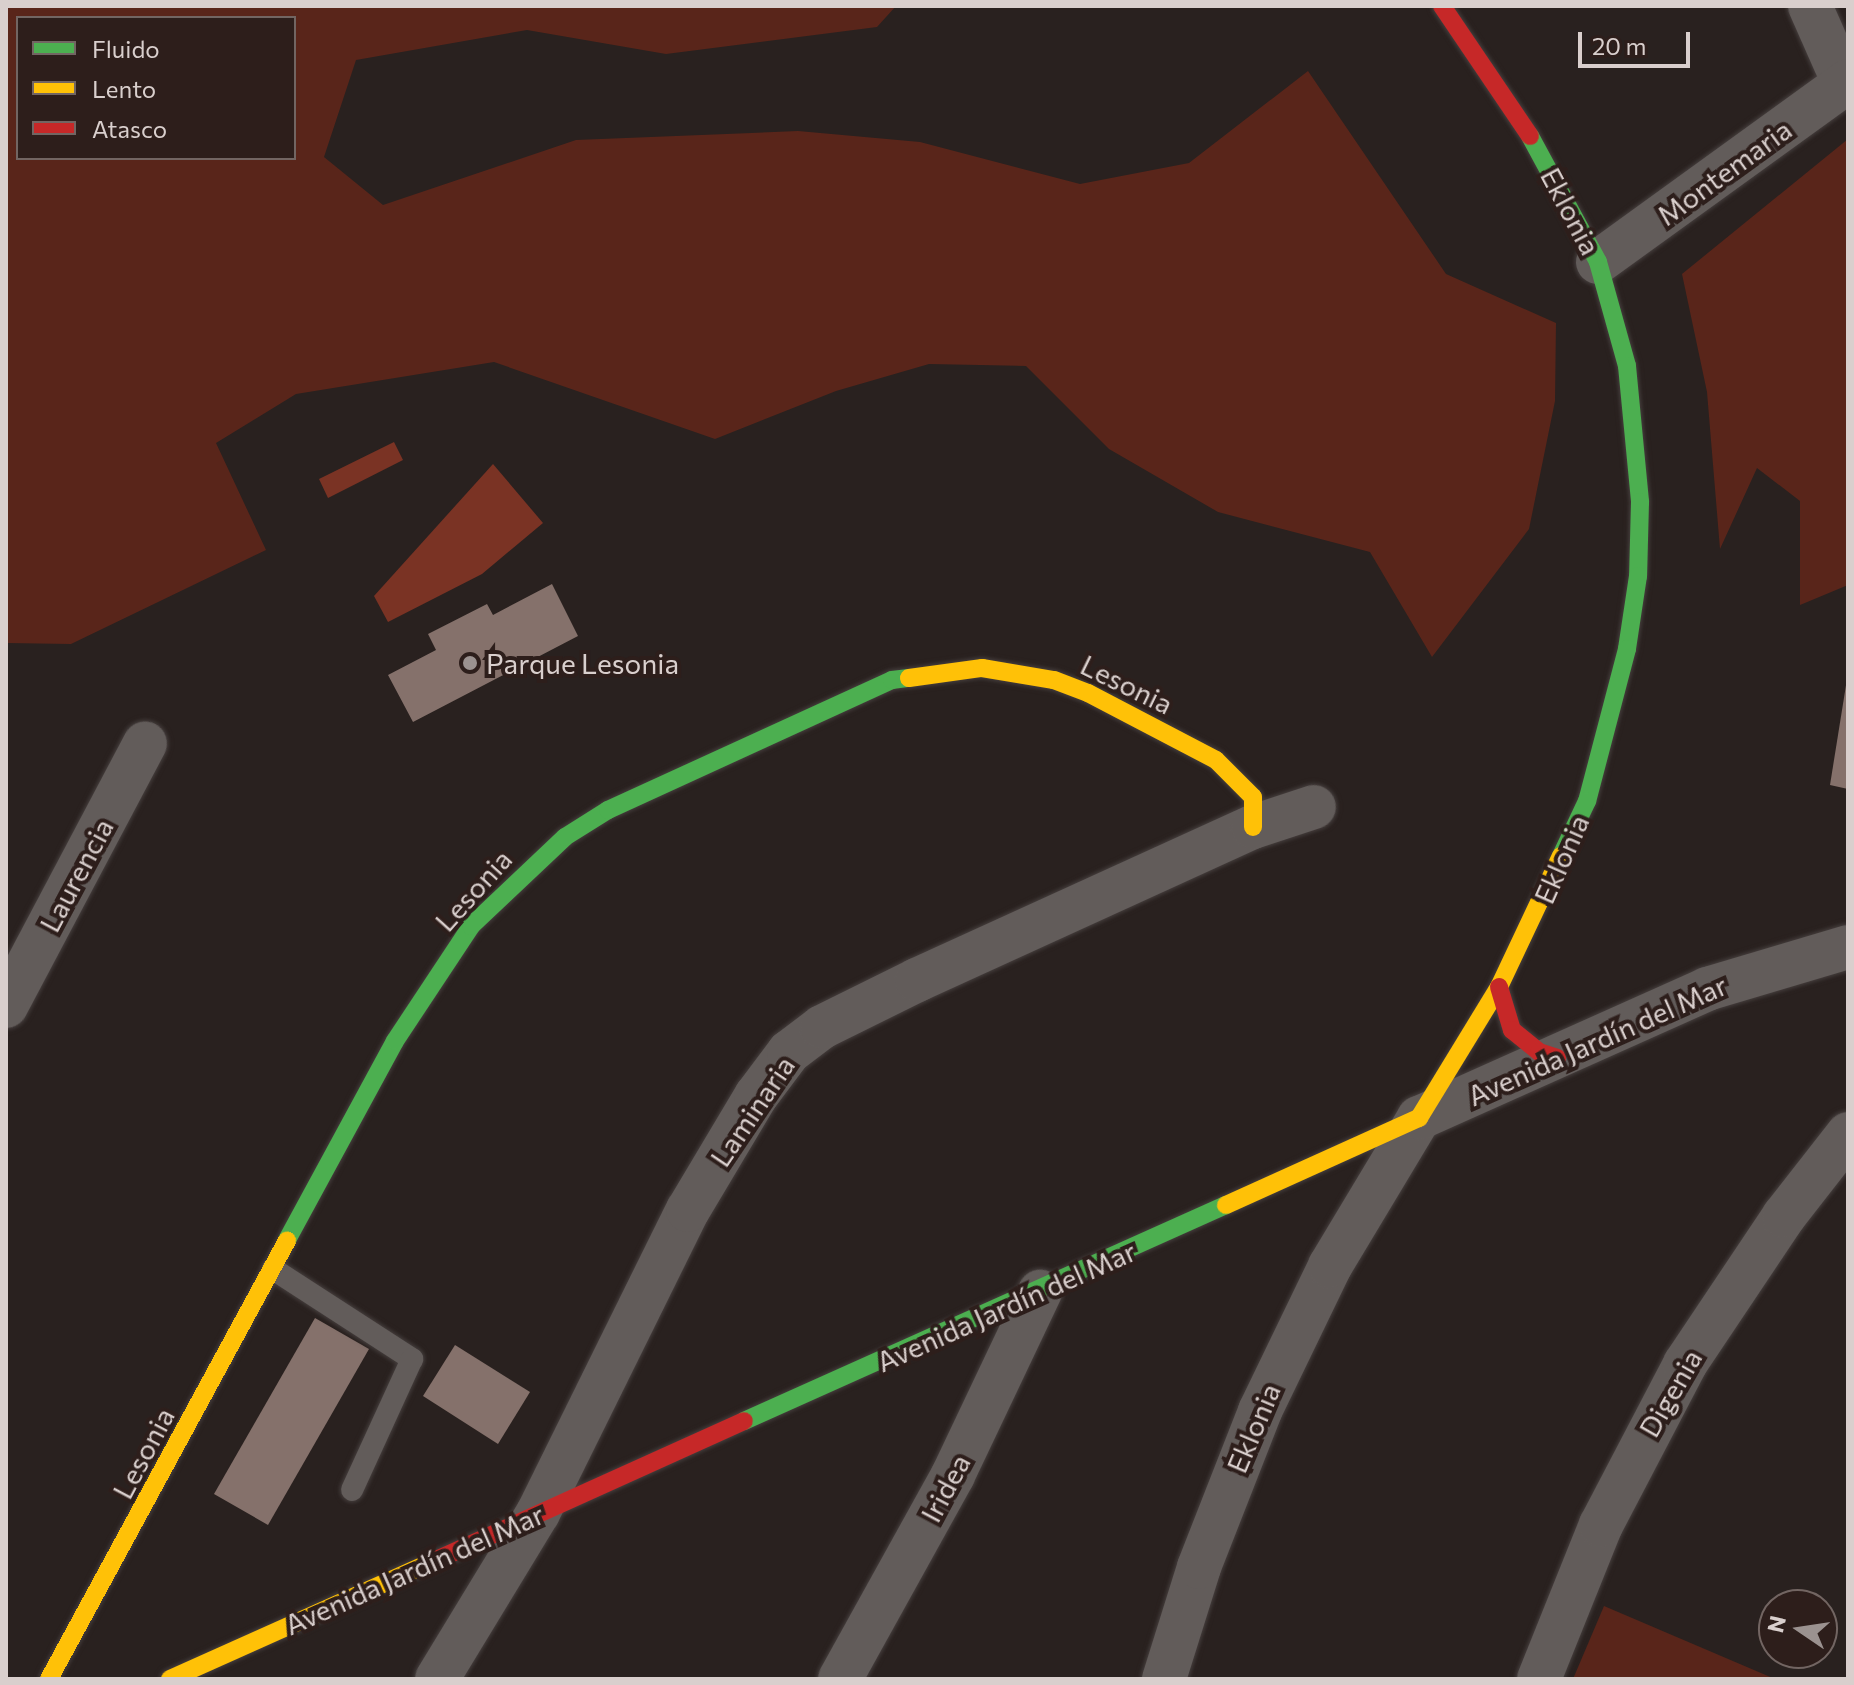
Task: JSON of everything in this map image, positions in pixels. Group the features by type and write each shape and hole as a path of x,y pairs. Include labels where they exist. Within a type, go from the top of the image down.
{"street":[{"name":"Eklonia","path":"1164,1679 1199,1567 1260,1411 1330,1266 1499,987 1587,801 1618,688 1638,576 1637,439 1627,366 1598,262 1519,116 1442,6"},
{"path":"1810,6 1846,82"},
{"name":"Montemaria","path":"1598,262 1846,82"},
{"name":"Lesonia","path":"49,1679 395,1041 471,926 514,881 565,837 608,810 892,680 945,669 982,668 1054,680 1216,760 1253,797 1253,827"},
{"name":"Laurencia","path":"6,1006 145,744"},
{"name":"Laminaria","path":"437,1679 538,1513 688,1210 756,1096 789,1052 822,1027 904,986 1253,827 1314,807"},
{"name":"Avenida Jardín del Mar","path":"170,1679 1040,1292 1707,989 1848,947"},
{"path":"1499,987 1512,1030 1539,1052 1557,1058"},
{"name":"Digenia","path":"1539,1679 1601,1525 1685,1364 1750,1265 1848,1134"},
{"name":"Iridea","path":"840,1679 953,1475 1040,1292"}],"lane":[{"path":"273,1269 412,1359 352,1490"}],"shaded area":[{"path":"6,6 896,6 877,27 666,54 527,30 356,60 324,157 383,205 576,140 798,131 920,142 1080,184 1189,163 1308,71 1446,274 1556,323 1555,401 1529,529 1432,657 1370,552 1218,512 1109,449 1026,366 929,364 836,391 715,439 494,362 296,394 216,443 266,550 71,644 6,643"},
{"path":"1848,139 1848,585 1800,605 1800,501 1757,468 1720,549 1707,392 1682,274"},
{"path":"394,442 403,460 328,498 319,479"},
{"path":"493,464 543,523 482,574 388,622 374,596"},
{"path":"1604,1606 1775,1679 1573,1679"}],"building":[{"name":"Parque Lesonia","path":"552,584 578,636 413,722 388,675 436,650 428,634 487,604 493,615"},
{"path":"1848,679 1848,789 1830,785"},
{"path":"315,1318 369,1349 268,1525 214,1494"},
{"path":"455,1345 530,1392 498,1444 423,1396"}],"traffic: fast":[{"path":"1530,136 1598,262 1627,366 1640,502 1638,576 1627,649 1587,801 1561,856"},
{"path":"287,1240 395,1041 471,926 565,837 608,810 892,680 909,678"},
{"path":"744,1421 1226,1205"}],"traffic: slow":[{"path":"909,678 982,668 1054,680 1088,693 1216,760 1253,797 1253,827"},
{"path":"1226,1205 1419,1118 1499,987 1561,856"},
{"path":"49,1679 287,1240"},
{"path":"170,1679 434,1561"}],"traffic: jam":[{"path":"1442,6 1530,136"},
{"path":"1499,987 1512,1030 1539,1052 1557,1058"},
{"path":"434,1561 744,1421"}],"place":[{"name":"Parque Lesonia","path":"470,663"}]}
